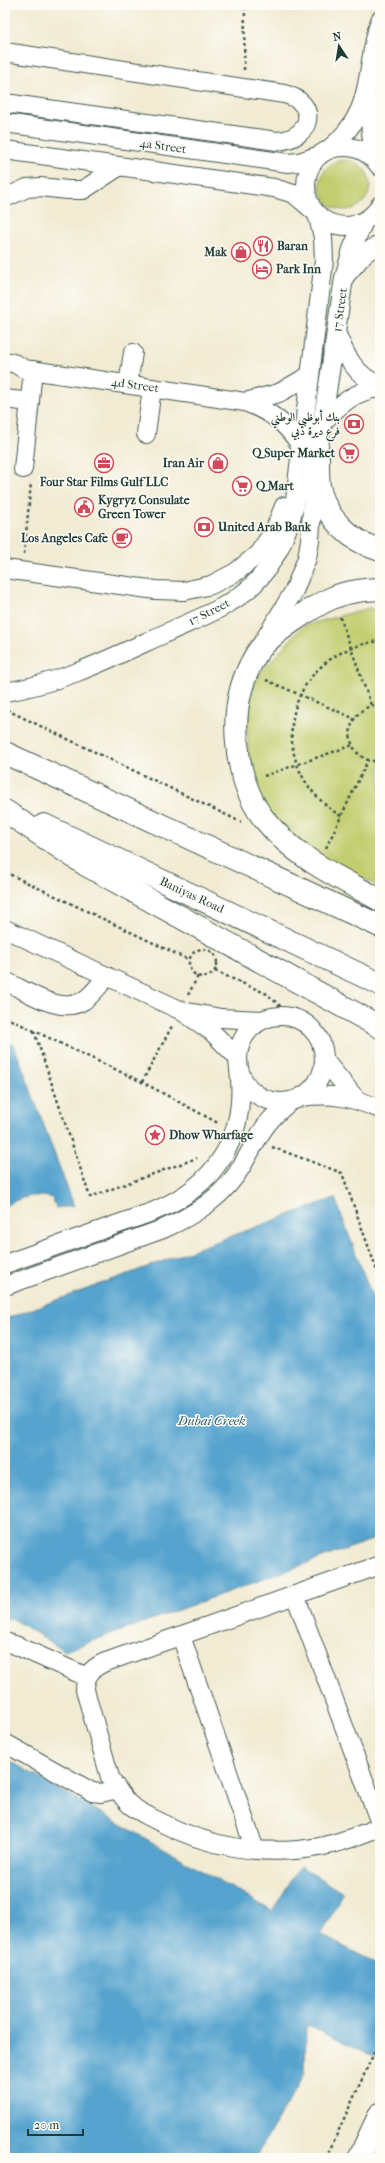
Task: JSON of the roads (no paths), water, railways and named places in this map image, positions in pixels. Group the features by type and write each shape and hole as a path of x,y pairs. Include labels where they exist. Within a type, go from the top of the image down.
{"main road":[{"path":"309,452 326,505 336,522 350,536 367,546 380,550"},
{"path":"380,589 357,591 333,597 306,612 281,631 258,652 247,672 239,699 236,727 238,755 245,782 264,819 294,850 317,866 380,900"},
{"path":"5,753 380,926"},
{"name":"Baniyas Road","path":"5,806 380,984"},
{"path":"5,811 86,865 380,1027"},
{"path":"360,2158 380,2114"}],"street":[{"path":"324,152 342,138 354,124 362,107 379,24 374,5"},
{"path":"5,52 293,96 301,102 306,111 307,120 304,130 297,137 277,141 5,103"},
{"path":"366,89 377,162"},
{"path":"6,124 29,107"},
{"name":"4a Street","path":"6,124 288,163 300,162 324,152"},
{"path":"158,125 173,148"},
{"path":"324,152 340,147 352,147 364,151 377,162"},
{"path":"5,150 284,190 294,194 324,220 340,226 348,226 374,213"},
{"name":"17 Street","path":"258,652 294,591 307,558 310,375 324,261 323,237 315,212 305,191 305,181 313,162 324,152"},
{"path":"5,161 24,153"},
{"path":"5,198 27,188 40,187 83,190 120,166"},
{"name":"17 Street","path":"5,692 38,686 68,677 229,603 253,585 272,563 286,537 294,508 298,468 309,452 323,422 344,278 352,249 374,213"},
{"path":"344,278 365,253 380,244"},
{"path":"336,332 350,362 361,374 380,385"},
{"path":"128,384 133,353"},
{"name":"4d Street","path":"5,361 29,370 245,402 262,408 278,418 309,452"},
{"path":"23,469 30,402 29,370"},
{"name":"4d Street","path":"5,371 16,372 29,370"},
{"name":"4d Street","path":"245,402 280,393 310,375"},
{"path":"146,434 152,388"},
{"path":"323,422 346,400 359,393 380,388"},
{"path":"5,399 30,402"},
{"path":"5,569 156,590 184,591 211,584 236,572 258,554 274,531 298,468"},
{"path":"5,929 180,1010 211,1031 239,1064 243,1080 258,1096 269,1100 296,1099 329,1095 356,1099 380,1109"},
{"path":"5,981 51,1002 67,1006 83,1001 108,976"},
{"path":"180,1010 221,1018 262,1020"},
{"path":"5,1264 174,1203 194,1190 211,1173 224,1153 234,1131 241,1101 239,1049 245,1036 254,1025 262,1020 272,1017 292,1017 310,1026 321,1042 325,1061 339,1081 356,1099"},
{"path":"5,1286 163,1229 187,1218 209,1204 228,1186 243,1165 254,1141 272,1117 296,1099 311,1091 318,1082 325,1061"},
{"path":"380,1564 103,1663 91,1671 85,1683 86,1696 110,1777 117,1789 129,1804 171,1828 198,1839 255,1850 287,1850 320,1847 351,1839 380,1827"},
{"path":"295,1595 380,1823"},
{"path":"181,1636 255,1850"},
{"path":"5,1642 87,1677"},
{"path":"5,1743 92,1792 101,1793 117,1789"}],"water":[{"path":"5,1041 14,1045 74,1206 56,1208 52,1198 33,1196 22,1198 5,1206"},
{"name":"Dubai Creek","path":"335,1198 380,1317 380,1537 65,1651 11,1618 5,1619 5,1319"},
{"path":"5,1758 272,1911 300,1866 343,1893 321,1935 380,1965 380,2059 306,2025 305,2073 255,2158 5,2158"}],"place":[{"name":"Baran","path":"263,246"},
{"name":"Mak","path":"241,252"},
{"name":"Park Inn","path":"262,269"},
{"name":"بنك أبوظبي الوطني فرع ديرة دبي","path":"354,424"},
{"name":"Q Super Market","path":"349,453"},
{"name":"Four Star Films Gulf LLC","path":"104,463"},
{"name":"Iran Air","path":"218,463"},
{"name":"Q Mart","path":"242,486"},
{"name":"Kygryz Consulate Green Tower","path":"84,507"},
{"name":"United Arab Bank","path":"204,527"},
{"name":"Los Angeles Cafe","path":"122,538"},
{"name":"Dhow Wharfage","path":"155,1135"}]}
